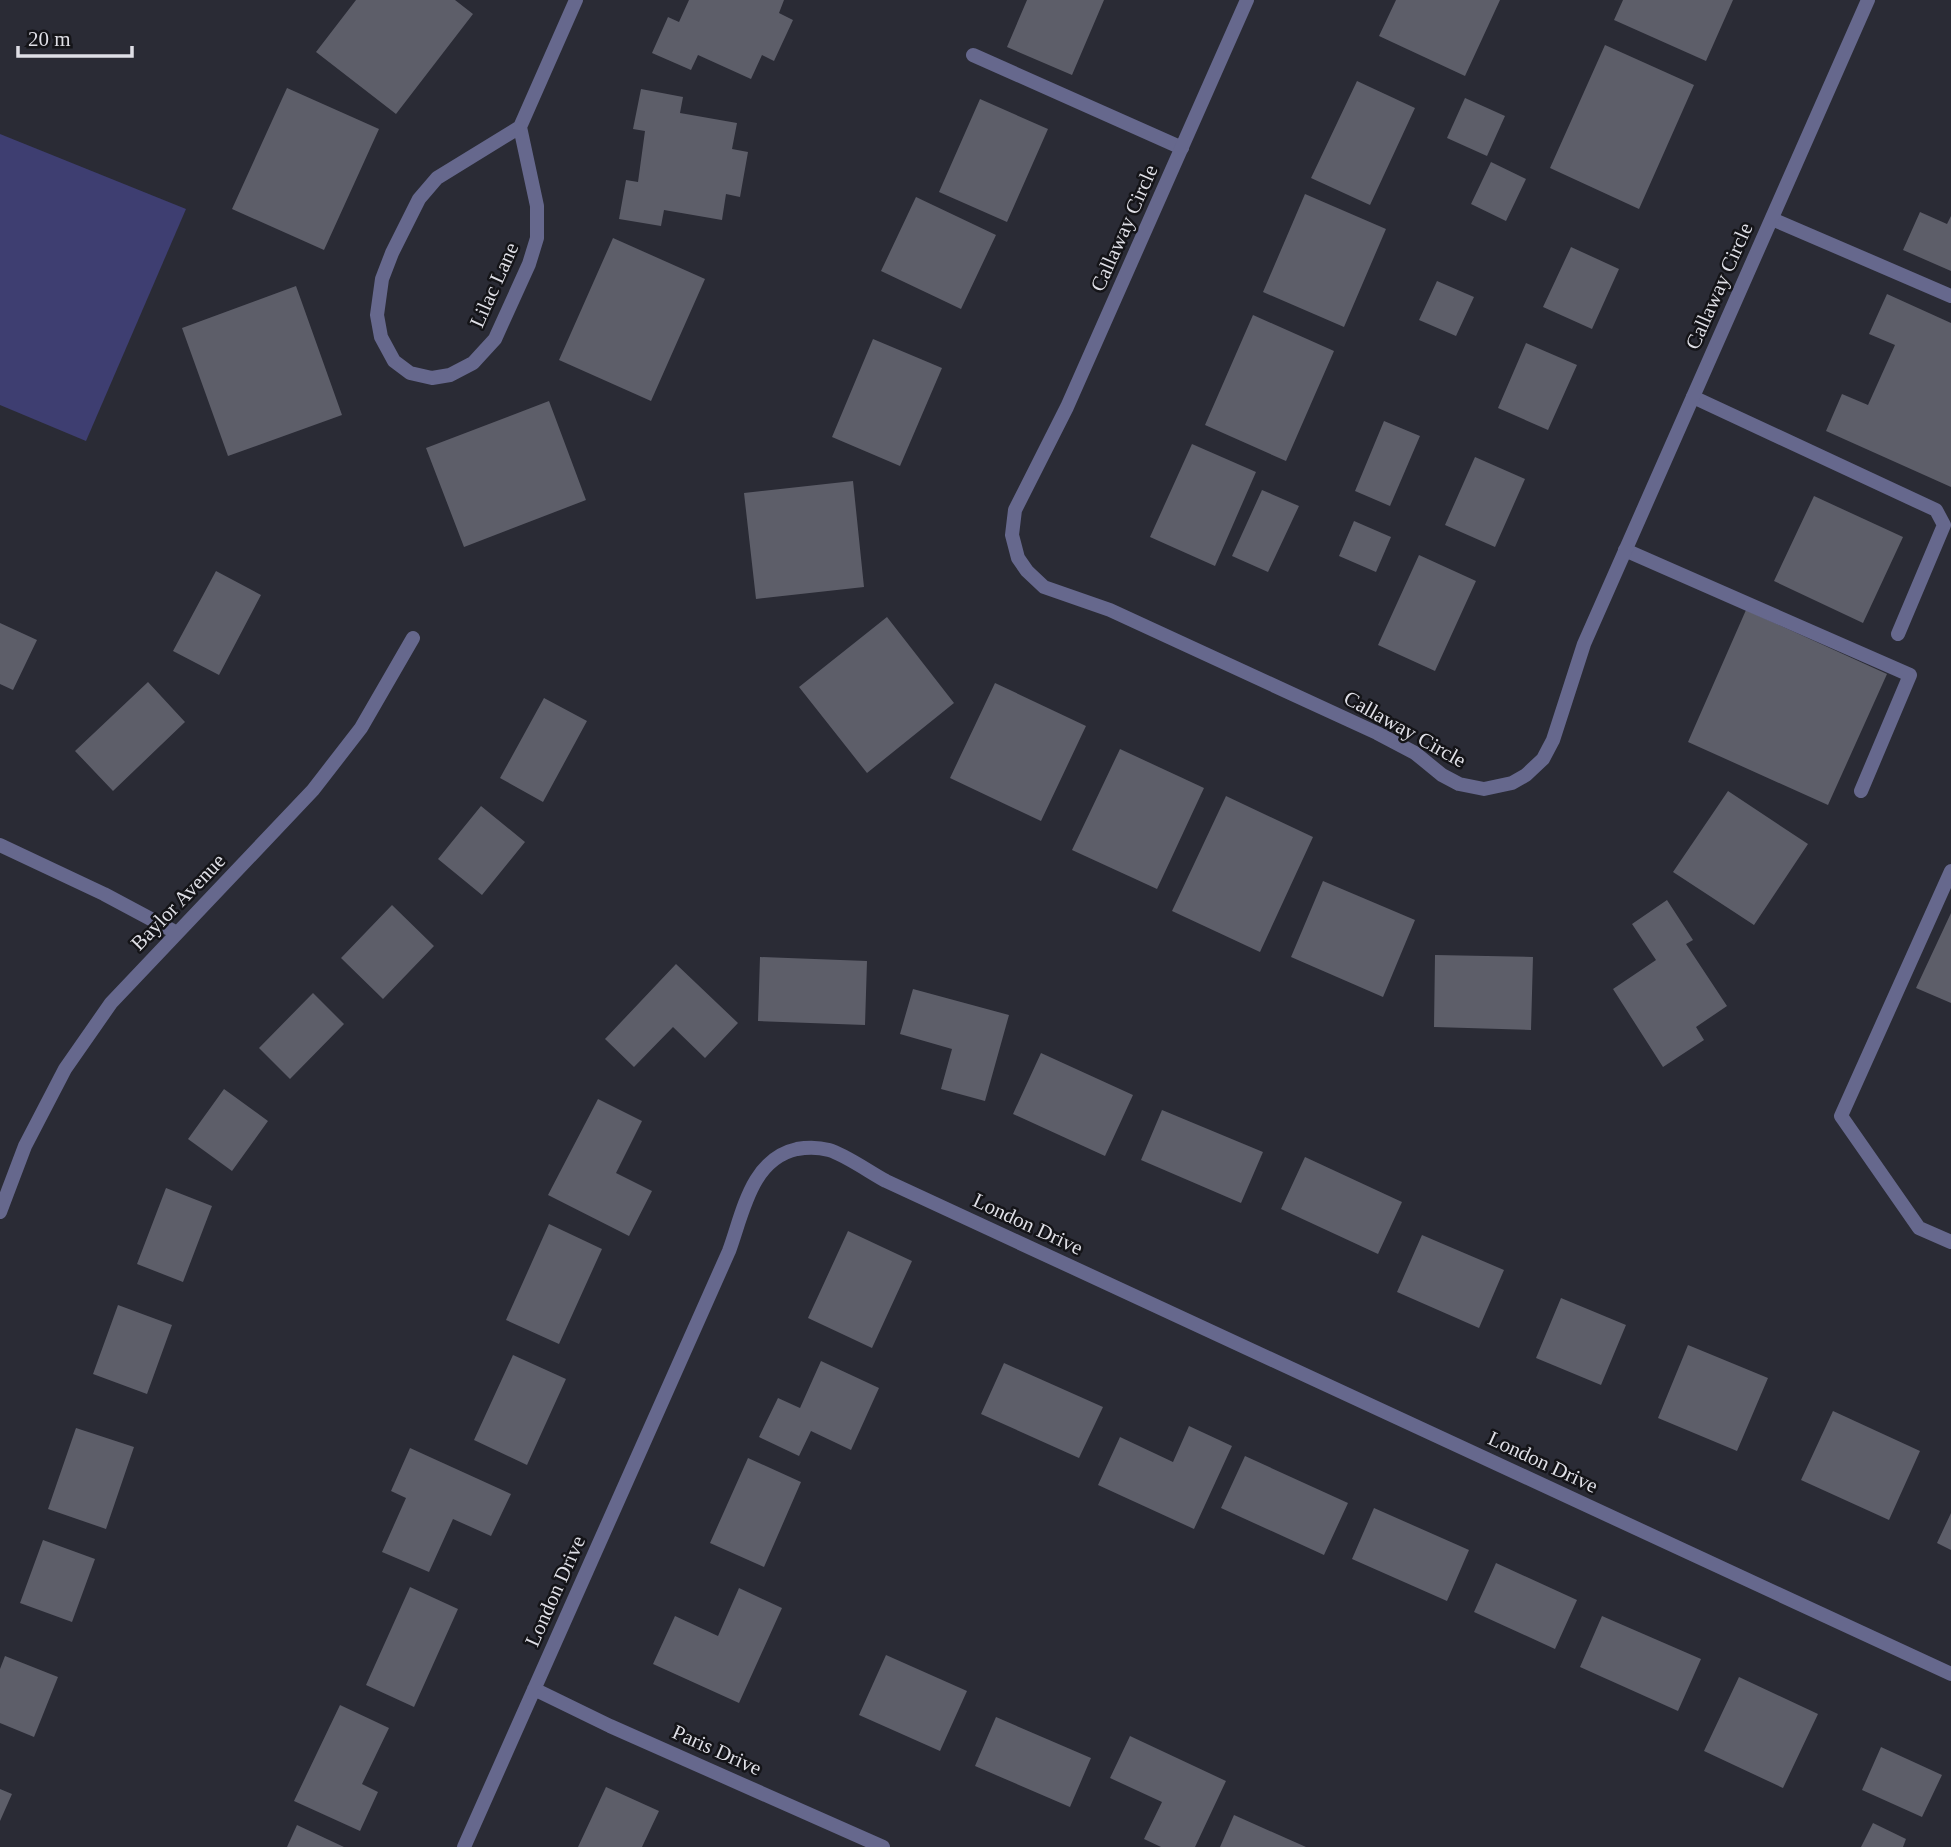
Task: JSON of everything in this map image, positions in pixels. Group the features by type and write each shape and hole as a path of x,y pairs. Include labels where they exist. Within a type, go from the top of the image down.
{"street":[{"path":"520,127 576,0"},
{"name":"Callaway Circle","path":"1247,0 1067,407 1015,510 1012,535 1018,558 1044,587 1110,610 1377,733 1415,753 1442,775 1459,784 1484,789 1512,783 1526,775 1543,759 1553,740 1584,644 1868,0"},
{"path":"973,55 1182,148"},
{"name":"Lilac Lane","path":"520,127 537,206 537,238 529,264 495,339 473,363 450,375 432,378 410,373 394,361 381,337 377,315 382,279 392,253 419,198 437,178 520,127"},
{"path":"1772,219 1951,296"},
{"path":"1693,397 1936,510 1944,525 1898,634"},
{"path":"1625,550 1910,675 1861,791"},
{"name":"Baylor Avenue","path":"0,1212 24,1146 65,1069 111,1003 313,790 361,727 414,638"},
{"path":"0,845 104,894 177,933"},
{"path":"1951,871 1841,1116 1919,1228 1951,1242"},
{"name":"London Drive","path":"464,1847 729,1251 754,1181 770,1161 787,1152 809,1147 830,1150 898,1187 1951,1674"},
{"name":"Paris Drive","path":"534,1689 610,1726 883,1847"}],"shaded area":[{"path":"0,134 186,209 86,441 0,405"}],"building":[{"path":"356,0 455,0 473,14 396,114 316,52"},
{"path":"689,0 784,0 779,13 793,20 774,61 762,55 751,79 698,55 691,70 652,53 668,17 679,22"},
{"path":"1027,0 1104,0 1072,75 1007,47"},
{"path":"1396,0 1500,0 1465,76 1379,36"},
{"path":"1623,0 1733,0 1706,61 1614,20"},
{"path":"1605,45 1694,85 1639,209 1550,168"},
{"path":"1357,81 1415,108 1370,205 1311,178"},
{"path":"287,88 379,129 324,250 232,209"},
{"path":"641,89 683,97 680,113 737,123 732,149 748,152 740,197 726,194 722,220 664,210 661,226 619,219 626,180 638,182 645,131 633,129"},
{"path":"1465,98 1505,116 1487,156 1447,138"},
{"path":"980,99 1048,129 1007,222 939,192"},
{"path":"1491,162 1526,179 1506,221 1471,204"},
{"path":"1305,194 1386,229 1344,327 1263,292"},
{"path":"916,197 996,235 961,309 881,271"},
{"path":"1920,212 1947,224 1951,216 1951,271 1903,250"},
{"path":"613,238 705,279 651,401 559,360"},
{"path":"1571,247 1619,269 1592,329 1543,307"},
{"path":"1437,281 1474,297 1456,336 1419,320"},
{"path":"296,286 342,415 228,456 182,328"},
{"path":"1887,294 1951,323 1951,487 1826,431 1842,394 1868,405 1895,345 1869,334"},
{"path":"1253,315 1334,351 1286,461 1205,425"},
{"path":"873,339 942,368 900,466 832,437"},
{"path":"1526,343 1577,365 1548,430 1498,408"},
{"path":"549,401 586,500 464,547 426,448"},
{"path":"1384,421 1420,436 1390,506 1355,491"},
{"path":"1192,444 1256,472 1215,566 1150,537"},
{"path":"1475,457 1525,479 1495,547 1445,525"},
{"path":"853,481 864,587 756,599 744,493"},
{"path":"1262,490 1299,506 1268,572 1232,556"},
{"path":"1814,496 1903,537 1863,623 1774,581"},
{"path":"1354,521 1391,537 1376,572 1339,556"},
{"path":"1419,555 1476,581 1435,671 1378,645"},
{"path":"216,571 261,595 219,675 173,651"},
{"path":"1746,610 1887,674 1828,805 1688,742"},
{"path":"887,617 954,703 867,773 799,687"},
{"path":"0,623 37,640 13,690 0,684"},
{"path":"148,682 185,722 113,791 75,751"},
{"path":"995,683 1086,726 1041,821 950,778"},
{"path":"544,698 587,721 543,802 500,778"},
{"path":"1120,749 1204,788 1157,889 1072,850"},
{"path":"1728,791 1808,844 1754,925 1673,872"},
{"path":"1226,796 1313,837 1260,952 1172,911"},
{"path":"481,806 525,842 482,895 438,859"},
{"path":"1323,881 1415,920 1383,997 1291,957"},
{"path":"1667,900 1693,940 1686,944 1727,1006 1696,1027 1704,1040 1663,1067 1613,989 1656,960 1632,924"},
{"path":"392,905 434,946 383,999 341,958"},
{"path":"1951,913 1951,1003 1916,988"},
{"path":"1435,955 1533,957 1531,1030 1434,1027"},
{"path":"760,957 867,961 865,1025 758,1021"},
{"path":"676,964 738,1023 705,1058 673,1027 634,1067 605,1039"},
{"path":"913,989 1009,1015 985,1101 941,1089 952,1049 900,1034"},
{"path":"313,993 344,1024 290,1079 259,1048"},
{"path":"1041,1053 1133,1095 1105,1156 1013,1114"},
{"path":"224,1089 268,1121 232,1171 188,1139"},
{"path":"598,1099 642,1121 616,1173 652,1191 629,1236 548,1195"},
{"path":"1162,1110 1263,1152 1241,1203 1141,1160"},
{"path":"1305,1157 1402,1202 1378,1254 1281,1209"},
{"path":"166,1188 212,1206 183,1282 137,1264"},
{"path":"549,1224 602,1249 559,1344 506,1320"},
{"path":"848,1231 912,1261 872,1348 808,1318"},
{"path":"1422,1235 1504,1270 1479,1328 1397,1292"},
{"path":"1561,1298 1626,1325 1601,1385 1536,1358"},
{"path":"118,1305 172,1325 147,1394 93,1374"},
{"path":"1688,1345 1768,1378 1737,1451 1658,1418"},
{"path":"513,1355 566,1379 527,1465 474,1440"},
{"path":"821,1361 879,1388 851,1450 811,1431 799,1456 759,1437 778,1398 800,1408"},
{"path":"1004,1363 1103,1407 1079,1458 981,1414"},
{"path":"1833,1411 1920,1451 1889,1520 1801,1480"},
{"path":"1189,1426 1232,1446 1194,1529 1098,1485 1120,1437 1173,1462"},
{"path":"76,1428 134,1447 106,1529 48,1509"},
{"path":"410,1448 511,1494 491,1536 453,1519 429,1572 382,1552 406,1498 391,1491"},
{"path":"1245,1456 1348,1503 1324,1555 1221,1508"},
{"path":"748,1458 801,1482 764,1567 710,1543"},
{"path":"1374,1508 1469,1550 1447,1601 1352,1559"},
{"path":"1951,1513 1951,1550 1937,1543"},
{"path":"43,1540 95,1559 72,1622 20,1603"},
{"path":"1496,1563 1577,1600 1555,1649 1474,1612"},
{"path":"410,1587 458,1609 414,1707 366,1685"},
{"path":"739,1588 782,1608 739,1703 653,1664 675,1616 718,1636"},
{"path":"1602,1616 1701,1659 1678,1711 1580,1667"},
{"path":"886,1655 967,1691 940,1751 859,1715"},
{"path":"5,1656 58,1677 34,1737 0,1723 0,1669"},
{"path":"1739,1677 1818,1714 1783,1788 1704,1751"},
{"path":"340,1705 389,1728 362,1784 378,1792 360,1831 294,1801"},
{"path":"996,1717 1091,1758 1070,1807 975,1766"},
{"path":"1130,1736 1226,1781 1195,1847 1161,1847 1144,1839 1162,1802 1110,1778"},
{"path":"1881,1747 1942,1775 1922,1817 1862,1790"},
{"path":"606,1787 659,1811 642,1847 578,1847"},
{"path":"0,1789 12,1794 0,1821"},
{"path":"1234,1815 1306,1847 1220,1847"},
{"path":"1873,1823 1906,1839 1903,1847 1861,1847"},
{"path":"297,1825 344,1847 287,1847"}]}
